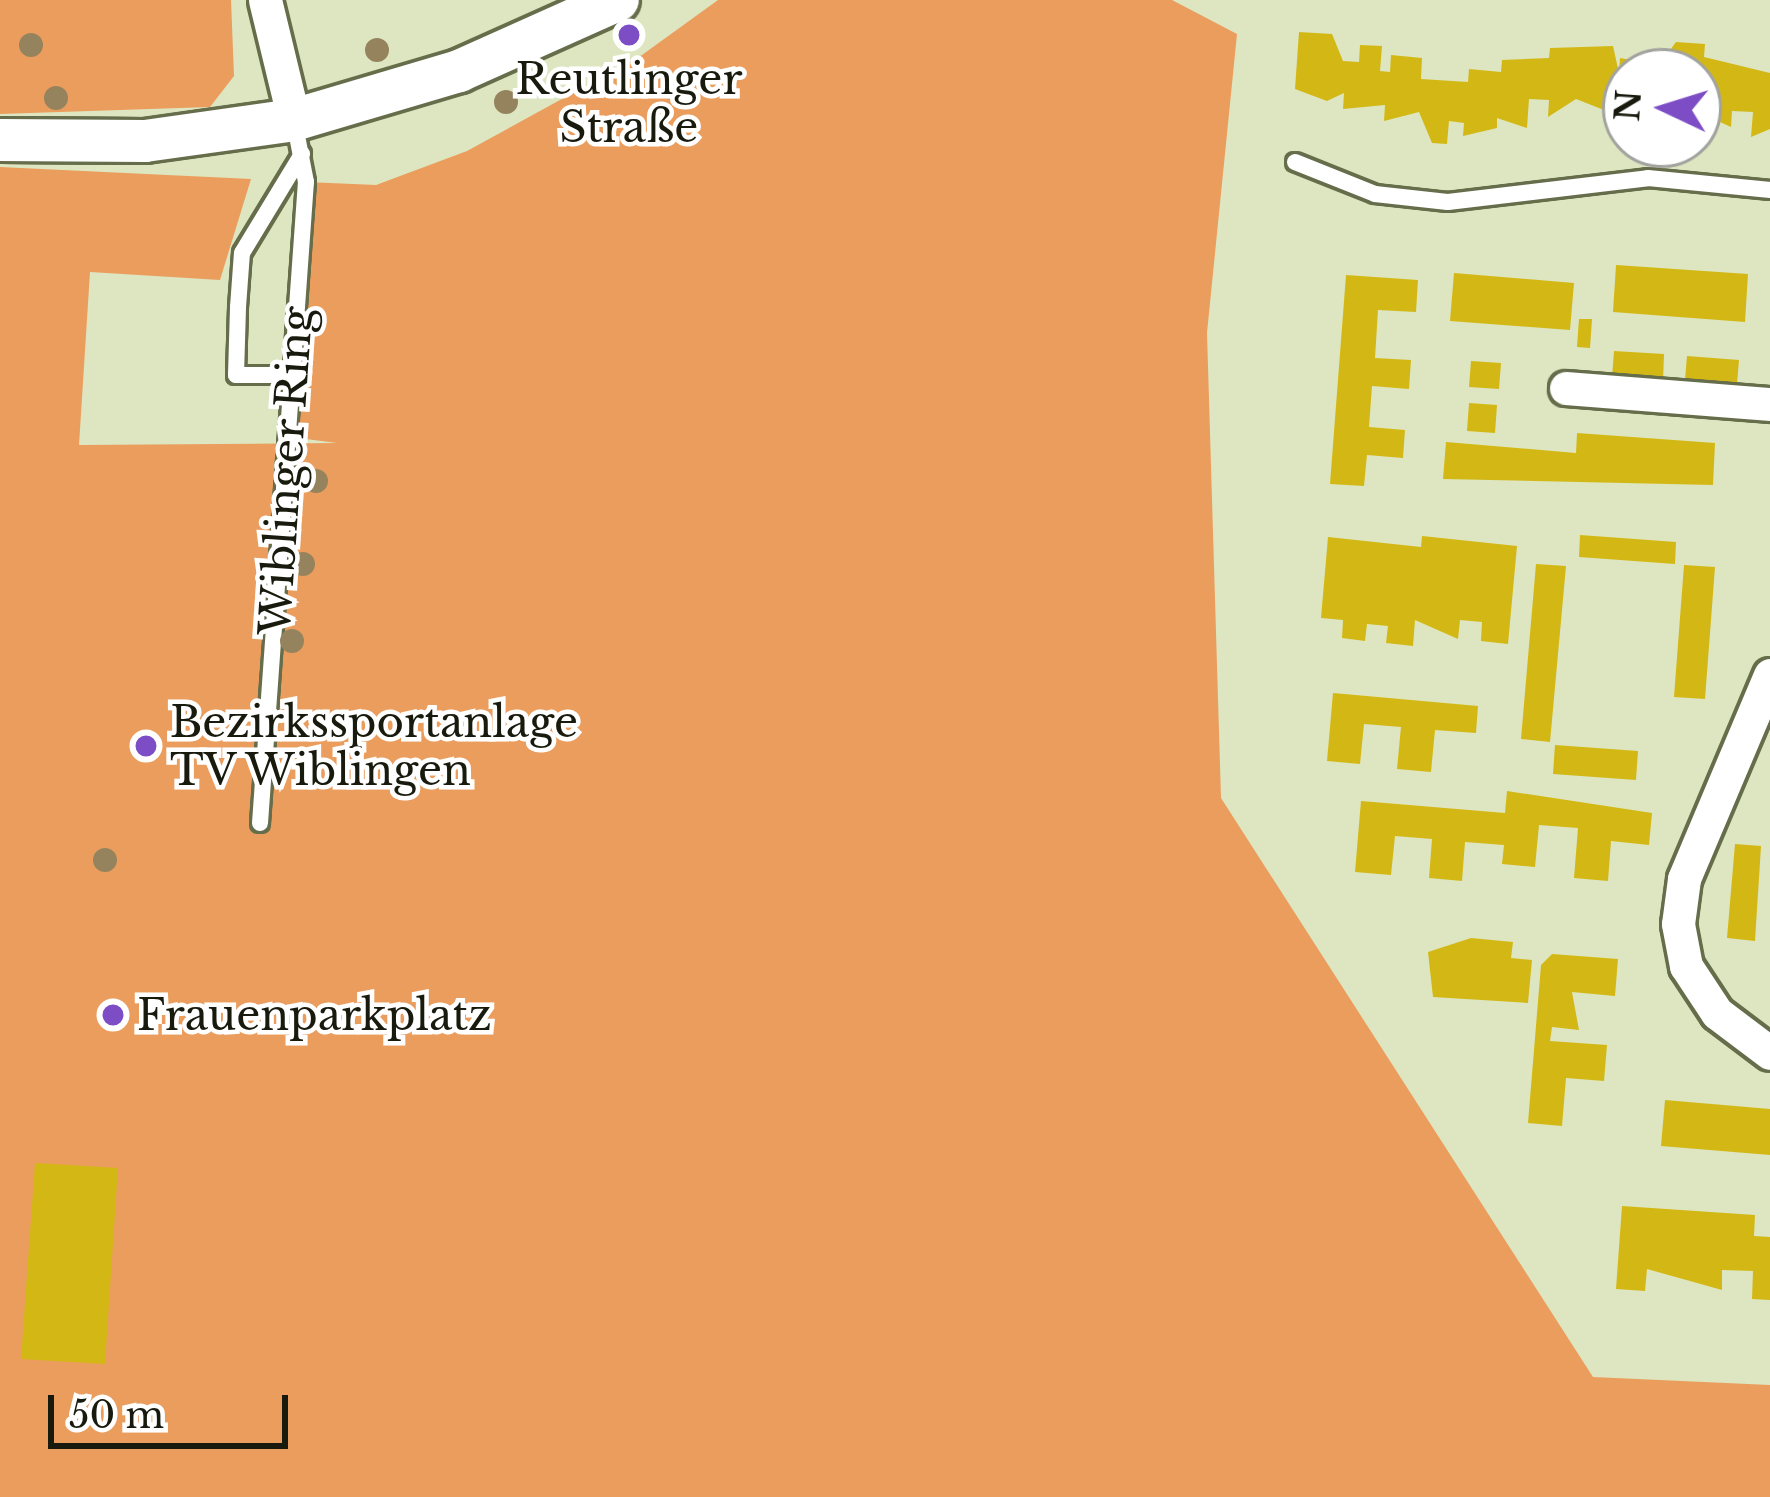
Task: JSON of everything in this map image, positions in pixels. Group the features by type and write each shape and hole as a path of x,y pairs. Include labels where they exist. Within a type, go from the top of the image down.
{"street":[{"path":"266,0 298,136"},
{"path":"0,140 298,136 618,0"},
{"path":"1566,388 1770,404"},
{"path":"1770,674 1684,879 1678,924 1686,966 1717,1013 1770,1053"}],"lane":[{"name":"Wiblinger Ring","path":"260,823 294,375 298,136"},
{"path":"294,375 236,375 242,254 298,136"},
{"path":"1295,162 1375,194 1448,202 1648,178 1770,190"}],"shaded area":[{"path":"0,0 231,0 234,76 210,107 0,114"},
{"path":"718,0 1172,0 1237,34 1207,333 1221,798 1593,1377 1770,1385 1770,1497 0,1497 0,167 251,179 220,280 90,272 79,445 337,443 290,437 306,182 376,185 467,151 642,55"}],"building":[{"path":"1299,32 1332,34 1343,61 1359,62 1360,45 1382,46 1380,71 1390,72 1391,55 1422,58 1421,79 1468,82 1469,69 1501,72 1502,60 1549,58 1550,48 1613,46 1613,48 1602,48 1602,109 1576,99 1548,117 1549,100 1529,99 1527,128 1497,118 1497,128 1463,136 1464,123 1449,121 1447,144 1432,143 1419,112 1384,121 1385,105 1343,109 1344,93 1327,101 1295,89"},
{"path":"1676,42 1705,44 1705,48 1672,48"},
{"path":"1722,61 1770,73 1770,129 1751,137 1753,112 1732,111 1731,127 1722,123"},
{"path":"1616,265 1748,274 1745,322 1613,312"},
{"path":"1454,273 1574,283 1570,330 1450,321"},
{"path":"1346,275 1418,280 1416,312 1378,310 1375,358 1411,360 1409,389 1372,386 1369,427 1405,430 1403,458 1367,455 1364,486 1330,484"},
{"path":"1579,319 1592,319 1590,348 1577,347"},
{"path":"1614,351 1664,354 1663,381 1612,377"},
{"path":"1687,356 1739,360 1737,384 1685,380"},
{"path":"1471,361 1501,363 1499,389 1469,387"},
{"path":"1469,403 1497,405 1495,433 1467,431"},
{"path":"1577,433 1715,443 1713,485 1443,479 1446,442 1576,453"},
{"path":"1580,535 1676,542 1675,564 1579,557"},
{"path":"1422,536 1517,546 1508,644 1481,641 1482,622 1460,620 1458,639 1415,620 1413,646 1386,643 1388,626 1367,624 1365,641 1342,638 1343,620 1321,618 1328,537 1421,547"},
{"path":"1536,564 1566,566 1550,742 1521,739"},
{"path":"1684,565 1715,567 1705,699 1674,697"},
{"path":"1333,693 1478,706 1476,733 1435,730 1431,772 1397,769 1401,727 1364,724 1360,764 1327,761"},
{"path":"1555,745 1638,751 1636,780 1553,774"},
{"path":"1507,791 1652,813 1649,845 1611,841 1608,881 1574,878 1578,828 1539,825 1535,867 1502,864 1504,845 1465,842 1462,881 1429,878 1432,839 1395,836 1391,875 1355,872 1361,801 1505,813"},
{"path":"1735,844 1761,846 1755,941 1727,938"},
{"path":"1471,938 1513,942 1511,958 1532,960 1528,1003 1433,997 1428,952"},
{"path":"1552,954 1618,959 1615,996 1572,992 1579,1030 1552,1027 1550,1041 1607,1045 1604,1081 1566,1078 1562,1126 1528,1123 1541,965"},
{"path":"1665,1100 1770,1109 1770,1155 1661,1146"},
{"path":"35,1163 118,1168 105,1364 21,1359"},
{"path":"1622,1206 1755,1215 1754,1236 1770,1237 1770,1300 1752,1299 1753,1271 1722,1270 1722,1290 1647,1269 1645,1291 1616,1289"}],"place":[{"name":"Reutlinger Straße","path":"629,35"},
{"name":"Bezirkssportanlage TV Wiblingen","path":"146,746"},
{"name":"Frauenparkplatz","path":"113,1015"}]}
